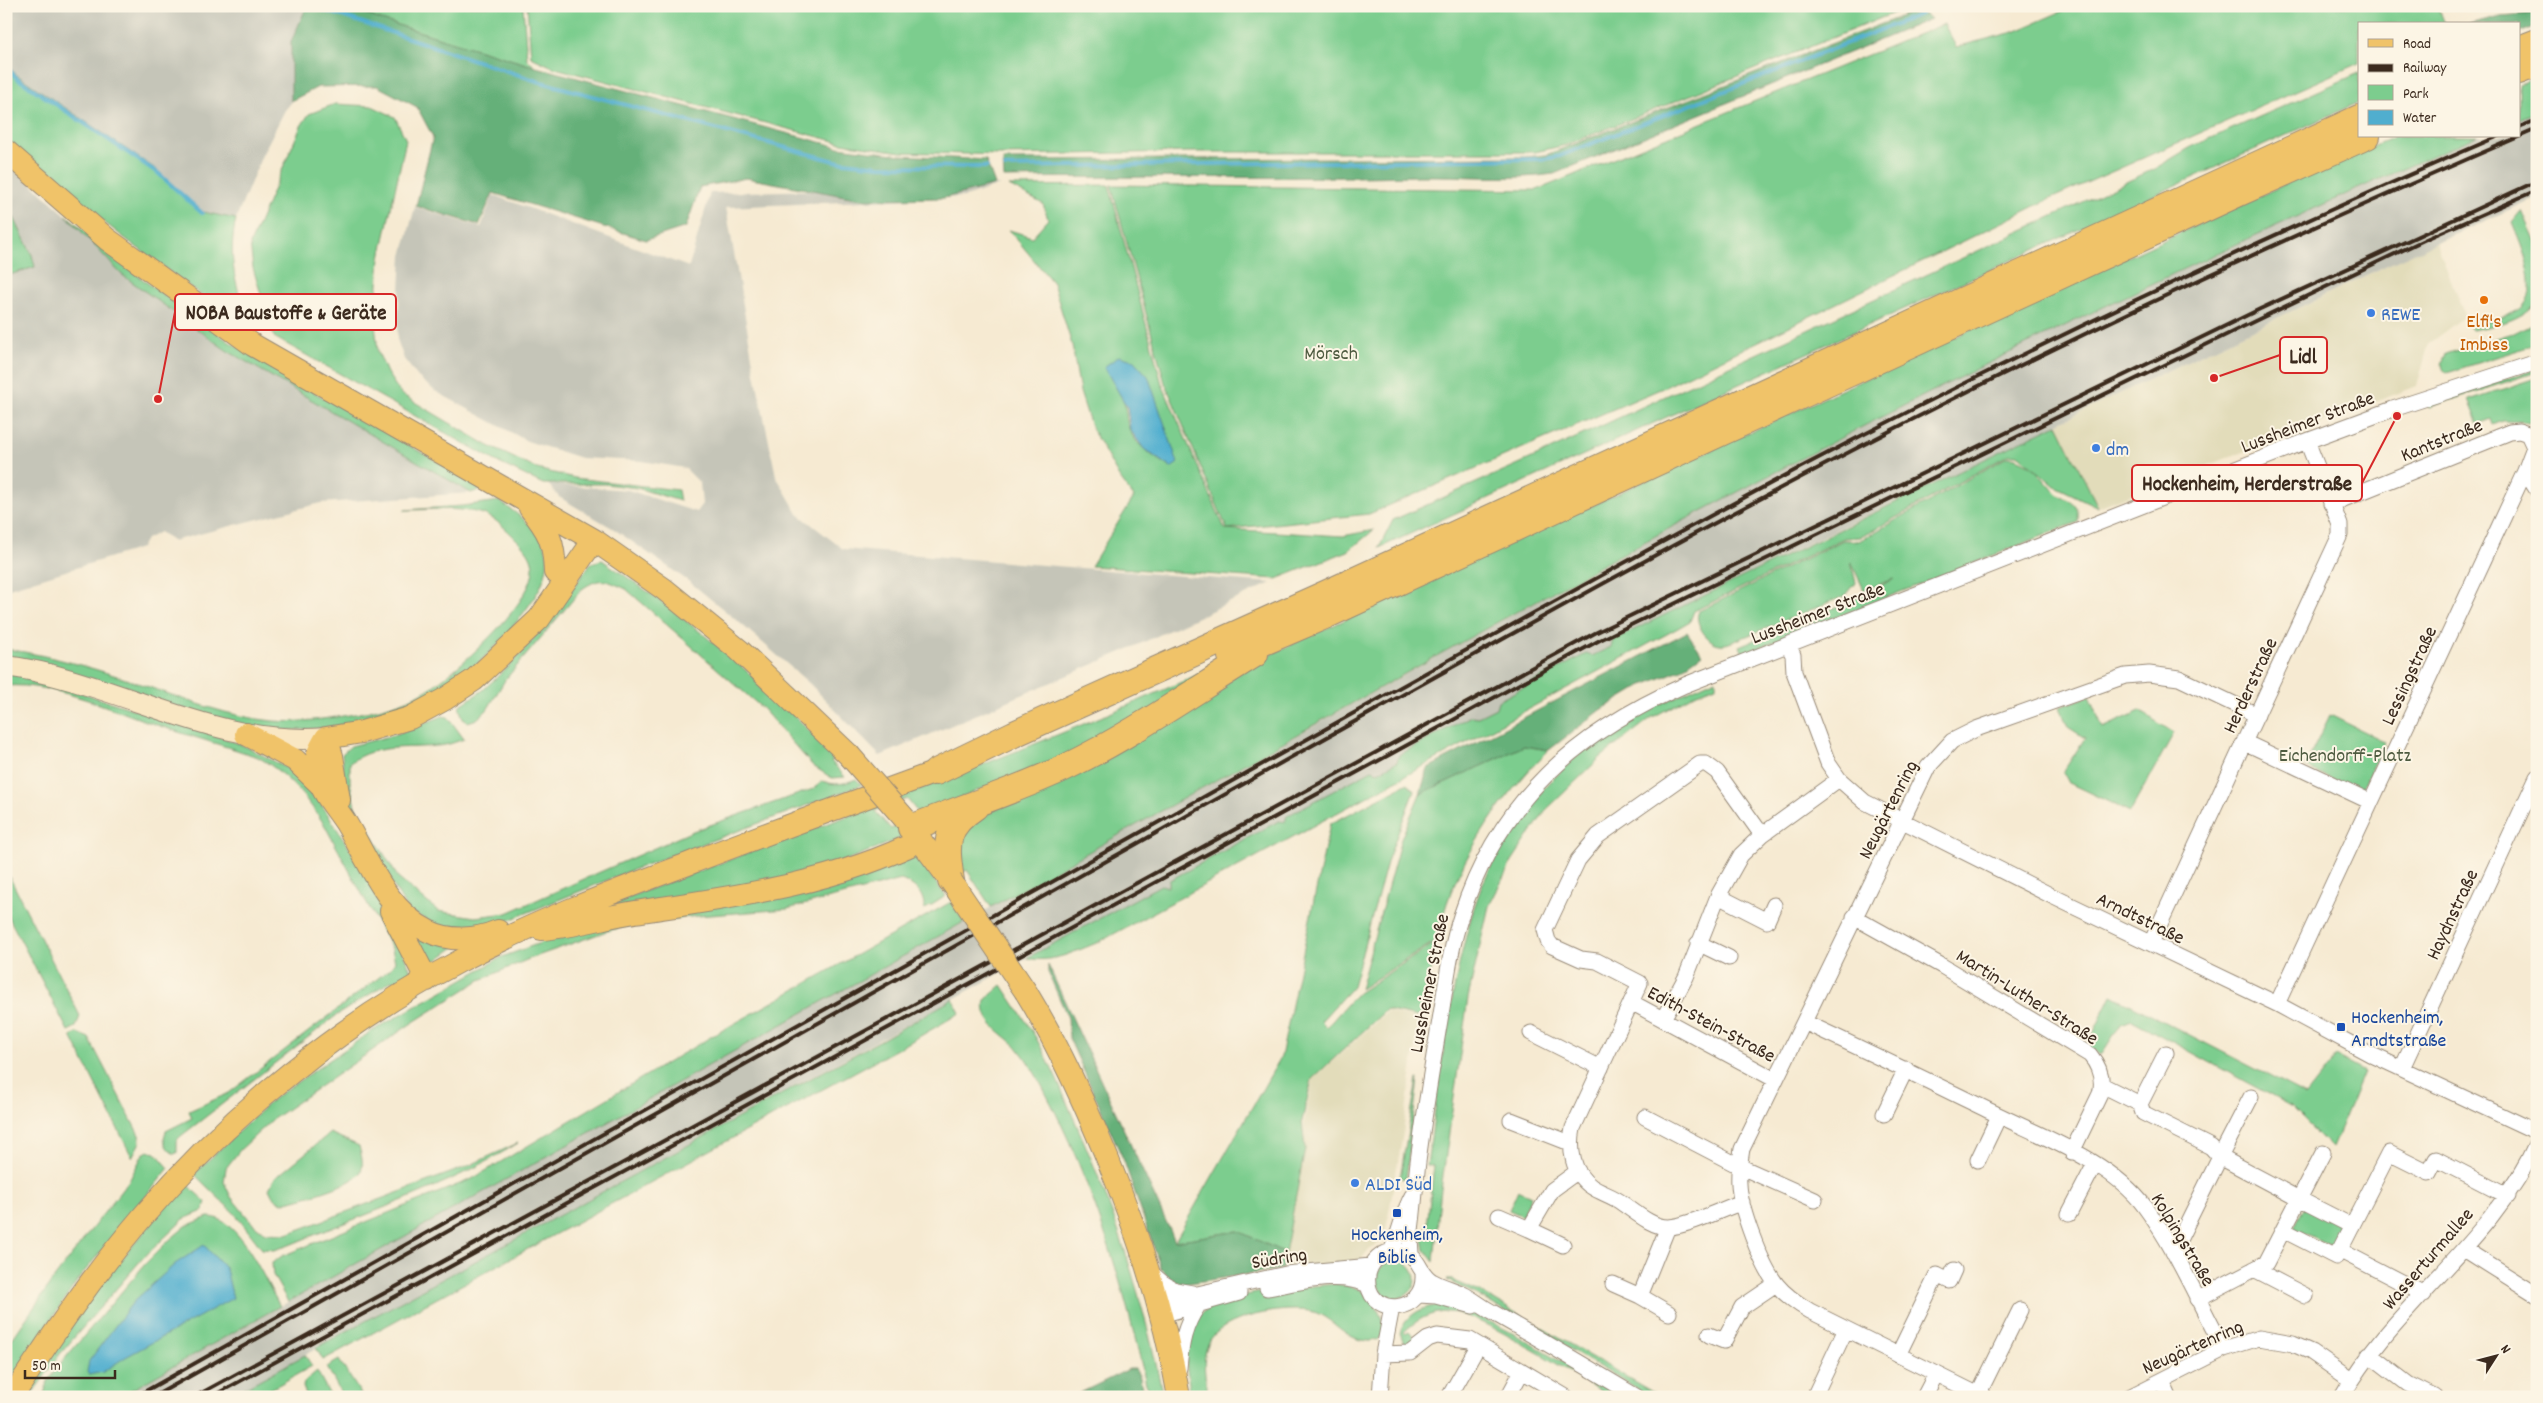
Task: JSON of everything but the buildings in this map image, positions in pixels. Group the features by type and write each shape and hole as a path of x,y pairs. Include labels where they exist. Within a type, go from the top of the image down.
{"highway":[{"path":"2520,49 2537,42"},
{"path":"2520,71 2537,64"},
{"path":"936,772 1014,734 1325,594 2358,118"},
{"path":"936,772 1019,745 1124,703 1327,615 2230,197 2363,138"},
{"path":"912,829 1041,778 1093,753 1268,647 1327,615"},
{"path":"951,881 948,840 953,826 963,815 984,801"}],"main road":[{"path":"6,151 107,239 252,345 594,540 664,589 739,650 849,755 912,829 951,881 1050,1031 1088,1111 1120,1190 1160,1309 1178,1391"},
{"path":"523,499 545,527 554,548 555,572"},
{"path":"522,634 569,548 582,542 594,540"},
{"path":"320,784 316,761 319,750 326,738 378,728 410,718 436,704 485,672 539,619 594,540"},
{"path":"246,734 295,760 320,784 345,822 384,891 392,914 427,980"},
{"path":"326,738 332,756 337,794 345,822"},
{"path":"12,1397 79,1298 117,1249 143,1217 201,1154 253,1105 322,1049 395,998 547,918 610,892 936,772"},
{"path":"520,931 560,928 621,915 762,893 819,878 873,860 912,829"},
{"path":"384,891 414,923 429,932 444,937 474,939 506,928 547,918"}],"street":[{"name":"Lussheimer Straße","path":"1411,1256 1410,1237 1414,1190 1430,1080 1451,954 1461,916 1473,885 1506,822 1529,793 1557,763 1582,742 1617,718 1685,685 2306,441 2393,409 2537,362"},
{"name":"Lessingstraße","path":"2277,1004 2525,471 2534,446 2532,430"},
{"name":"Kantstraße","path":"2331,504 2510,432 2532,430"},
{"name":"Herderstraße","path":"2151,943 2340,535 2340,525 2306,441"},
{"path":"2525,471 2537,490"},
{"name":"Arndtstraße","path":"1781,647 1778,660 1794,672 1828,763 1839,779 1865,802 2277,1004 2370,1054 2537,1132"},
{"path":"6,666 30,669 83,684 213,727 283,740 326,738"},
{"name":"Neugärtenring","path":"2020,1310 1980,1396 1792,1300 1776,1284 1763,1262 1742,1202 1739,1186 1739,1166 1742,1149 1774,1079 1804,1022 1928,767 1952,741 1990,723 2125,676 2149,674 2180,678 2258,715"},
{"path":"2244,742 2371,802"},
{"name":"Edith-Stein-Straße","path":"1570,1143 1573,1128 1640,983 1597,961 1570,955 1548,941 1545,930 1547,924 1562,891 1588,848 1610,827 1692,768 1706,764 1717,772 1762,835"},
{"name":"Haydnstraße","path":"2402,1068 2537,777"},
{"path":"1663,1019 1686,977 1718,896 1741,855 1762,835 1839,779"},
{"path":"1718,896 1767,921 1774,906"},
{"name":"Martin-Luther-Straße","path":"1854,917 1942,966 2090,1055 2100,1071 2102,1085"},
{"path":"1698,943 1729,958"},
{"name":"Edith-Stein-Straße","path":"1631,1002 1774,1079"},
{"name":"Kolpingstraße","path":"1804,1022 1906,1069 2072,1152 2095,1164 2126,1186 2145,1206 2173,1252 2224,1349"},
{"path":"1531,1033 1601,1068"},
{"path":"2140,1104 2166,1053"},
{"path":"1884,1114 1906,1069"},
{"path":"2072,1152 2100,1094 2102,1085 2140,1104 2144,1113 2211,1147 2220,1158 2352,1226"},
{"path":"2173,1252 2251,1097"},
{"path":"1978,1160 1999,1116"},
{"path":"1645,1117 1739,1166 1815,1200"},
{"path":"1511,1120 1570,1143 1572,1159 1578,1171 1590,1186 1619,1201 1644,1220 1668,1227 1742,1202"},
{"name":"Wasserturmallee","path":"2342,1397 2369,1354 2464,1249 2508,1196 2527,1164 2537,1142"},
{"path":"2197,1299 2266,1263 2322,1153"},
{"path":"2283,1230 2336,1257 2389,1153 2429,1173 2436,1159 2508,1196"},
{"path":"2069,1214 2095,1164"},
{"path":"1529,1230 1552,1190 1578,1171"},
{"name":"Lussheimer Straße","path":"1390,1251 1398,1235 1404,1211 1414,1190"},
{"path":"1499,1216 1563,1245"},
{"path":"1640,1296 1668,1227"},
{"path":"2464,1249 2537,1295"},
{"path":"2339,1250 2424,1294"},
{"path":"1390,1251 1411,1256 1421,1267 1423,1275 1424,1282 1419,1295 1407,1304 1392,1307 1382,1303 1373,1296 1368,1286 1371,1266 1376,1259 1390,1251"},
{"name":"Südring","path":"1160,1309 1286,1274 1371,1266"},
{"path":"2254,1269 2306,1296"},
{"name":"Südring","path":"1148,1270 1174,1290 1196,1300 1316,1280 1350,1280 1368,1286"},
{"path":"1898,1354 1937,1275 1949,1281 1954,1270"},
{"path":"1423,1275 1440,1285 1463,1294 1637,1397"},
{"path":"1613,1284 1640,1296 1669,1314"},
{"path":"1710,1335 1724,1341 1742,1307 1776,1284"},
{"path":"1419,1295 1436,1296 1484,1308"},
{"path":"1178,1391 1181,1343 1196,1300"},
{"path":"1380,1397 1383,1354 1392,1307"},
{"path":"1814,1397 1846,1329"},
{"path":"1383,1354 1410,1353 1428,1339 1438,1336 1465,1339 1566,1397"},
{"name":"Neugärtenring","path":"2129,1397 2224,1349 2259,1338 2293,1344 2311,1352 2351,1380"},
{"path":"1449,1397 1478,1346"},
{"path":"2369,1354 2408,1384 2434,1397"},
{"path":"1508,1397 1522,1371"},
{"path":"1924,1397 1936,1374"},
{"path":"2162,1381 2169,1397"}],"shaded area":[{"path":"6,6 308,6 300,92 285,110 262,155 236,219 203,212 157,170 17,75 6,65"},
{"path":"2537,111 2537,197 2381,268 1830,533 1613,640 1611,647 1592,656 1585,654 1498,701 1496,708 1478,717 1471,716 1399,755 1397,762 1378,772 1372,770 1288,816 1286,822 1279,821 1170,880 1168,887 1161,885 228,1397 119,1397 1472,637 1724,499 2001,356 2271,228 2474,138 2520,138 2520,119"},
{"path":"6,161 66,215 120,273 226,350 471,493 321,503 172,541 160,532 146,539 141,548 6,589 6,276 35,266 32,255 6,201"},
{"path":"1000,185 965,197 726,207 755,374 776,476 798,514 843,549 1271,583 1131,648 880,756 810,684 740,623 691,583 614,529 559,497 548,484 628,490 696,512 702,504 700,483 685,468 642,461 581,458 527,441 435,391 418,377 404,359 397,339 402,256 415,207 481,227 493,195 689,267 710,193"},
{"path":"2436,242 2465,316 2429,343 2417,386 2098,507 2057,424"},
{"path":"1387,1012 1419,1019 1403,1133 1384,1240 1369,1249 1357,1265 1282,1269 1305,1149 1304,1122 1313,1079"}],"green space":[{"path":"307,6 347,6 378,19 536,67 839,147 901,155 986,160 995,185 944,198 861,199 746,178 700,187 686,227 646,240 493,193 479,225 416,206 433,137 417,107 377,86 318,87 291,101 291,42"},
{"path":"347,6 523,6 527,59 536,67 378,19"},
{"path":"527,6 1911,6 1566,145 1535,152 1189,152 1000,155 901,152 842,143 555,68 531,57"},
{"name":"Mörsch","path":"2074,6 2438,6 2444,22 2358,22 2358,63 2050,199 1665,387 1369,514 1227,529 1165,383 1111,185 1537,190 1944,24 1956,47 2014,32"},
{"path":"1910,13 1927,15 1931,19 1554,174 1520,177 1004,178 1003,160 1525,157 1546,155"},
{"path":"2537,13 2537,26 2520,33 2520,22 2477,22 2501,16"},
{"path":"6,65 17,75 157,170 203,212 236,219 232,244 233,266 245,313 237,321 90,211 61,188 6,138"},
{"path":"2358,73 2358,102 1379,548 1393,520 1541,454 2154,169 2191,147"},
{"path":"2537,77 2537,111 2520,119 2520,84"},
{"path":"335,104 372,106 395,117 406,140 380,258 375,324 378,352 387,373 401,394 487,445 537,469 575,478 678,490 680,501 637,488 605,484 543,484 501,464 274,337 253,268 250,244 301,126 309,114"},
{"path":"2391,138 2473,138 2307,212 2137,291 1969,373 1802,458 1496,623 991,907 967,870 964,872 957,863 957,828 1254,662 2309,173"},
{"path":"1109,185 1162,384 1225,529 1343,536 1374,530 1348,551 1276,579 1091,566 1134,497 1119,477 1092,429 1080,392 1072,345 1053,283 1009,230 1032,237 1048,219 1043,204 1009,186","holes":["1122,396 1171,468 1148,452 1133,437 1128,427"]},
{"path":"6,201 32,255 35,267 6,276"},
{"path":"2522,211 2537,244 2537,302 2523,314 2507,322 2471,330 2468,326 2508,315 2520,309 2527,301 2530,291 2528,268 2525,255 2512,223"},
{"path":"66,215 146,282 228,341 285,376 485,488 471,493 226,350 121,274"},
{"path":"2537,321 2537,344 2446,373 2442,366 2446,354 2513,333"},
{"path":"2537,369 2537,372 2429,407 2428,404"},
{"path":"2537,378 2537,416 2529,422 2503,421 2493,425 2491,419 2479,424 2469,400"},
{"path":"2057,424 2098,507 2055,486 2019,455 2008,455 1861,537 1844,538 1694,611 1690,621 1678,628 1099,942 1055,958 1027,958 1161,885 1168,887 1170,880 1279,821 1285,822 1287,816 1372,770 1378,772 1397,762 1399,755 1471,716 1478,717 1496,708 1498,701 1586,654 1592,656 1611,647 1613,640"},
{"path":"2007,457 2015,458 2029,465 2057,494 2072,502 2078,510 2078,522 1743,654 1740,646 1848,602 1894,579 1864,590 1851,562 1856,583 1845,596 1726,644 1715,643 1702,631 1698,621 1699,611 1843,540 1859,541"},
{"path":"499,501 525,521 543,541 547,553 547,566 543,581 534,598 504,638 467,672 425,700 379,718 309,729 276,730 255,728 6,659 6,649 60,660 112,674 224,712 273,721 330,718 398,703 416,696 438,682 490,637 520,600 530,584 533,569 530,556 523,546 500,524 485,515 452,509 404,510"},
{"path":"602,560 665,604 753,677 809,730 835,758 831,761 845,777 832,778 813,766 762,708 626,589 604,581 594,582 582,589 505,680 487,710 477,719 468,722 463,719 459,706 482,691 514,661 551,618 591,563"},
{"path":"1687,632 1702,654 1680,670 1641,686 1601,710 1549,750 1524,746 1420,794 1428,768"},
{"path":"1217,666 1114,736 919,814 907,799 875,811 891,829 896,826 904,837 802,878 588,912 905,795 1062,733"},
{"path":"6,673 23,675 217,735 247,747 304,777 378,893 413,976 399,987 391,981 337,1015 181,1136 177,1140 177,1153 174,1154 165,1144 166,1131 192,1118 189,1111 229,1093 390,969 395,962 392,949 324,824 295,786 268,763 258,757 64,693 44,688 6,686"},
{"path":"1716,679 1716,686 1697,693 1651,718 1600,758 1546,810 1512,861 1489,906 1468,998 1440,1197 1434,1262 1425,1250 1422,1234 1426,1234 1434,1166 1427,1165 1441,1068 1465,939 1474,908 1494,860 1507,838 1538,795 1575,758 1624,723"},
{"path":"2089,696 2103,728 2140,711 2174,733 2130,812 2069,783 2063,772 2085,738 2068,727 2060,707"},
{"name":"Eichendorff-Platz","path":"2330,715 2385,742 2360,793 2305,766"},
{"path":"443,716 448,717 464,739 445,745 383,749 360,756 350,763 350,782 355,806 399,879 438,911 475,917 507,913 693,831 813,789 823,781 840,784 856,779 862,785 635,869 487,929 455,933 408,911 346,804 342,754 351,746 394,735"},
{"path":"1524,746 1549,750 1506,798 1469,854 1449,898 1437,940 1360,989 1401,839 1420,794"},
{"path":"1408,783 1414,791 1388,859 1353,986 1321,1021 1327,1027 1355,995 1433,944 1435,951 1422,1018 1386,1010 1312,1079 1302,1121 1305,1149 1285,1253 1238,1231 1175,1241 1281,1057 1330,824"},
{"path":"909,855 918,859 946,896 924,910 923,899 915,887 901,880 787,909 698,916 642,923 607,931 529,959 480,980 412,1023 273,1119 240,1150 226,1168 224,1182 231,1197 253,1224 265,1233 287,1234 466,1167 518,1143 463,1174 434,1187 274,1250 262,1249 235,1214 194,1174 274,1098 372,1031 502,957 562,935"},
{"path":"6,870 80,1016 76,1027 68,1031 6,912"},
{"path":"951,902 964,922 288,1302 273,1275 272,1263 282,1256 472,1179 714,1035"},
{"path":"403,921 458,945 427,967"},
{"path":"1048,965 1175,1241 1238,1231 1285,1253 1282,1269 1183,1284 1170,1279 1161,1269 1124,1161 1069,1038 1068,1018 1048,972"},
{"path":"1002,985 1046,1056 1102,1186 1137,1290 1163,1397 1149,1397 1129,1316 1106,1237 1061,1123 1031,1066 1017,1047 994,1027 986,1015 984,1008 985,1000"},
{"path":"2112,995 2306,1095 2336,1057 2364,1072 2332,1148 2290,1106 2132,1020 2121,1024 2101,1055 2087,1046"},
{"path":"953,999 960,1013 910,1042 323,1360 316,1348 883,1039"},
{"path":"77,1033 89,1038 139,1135 140,1142 132,1157 71,1036"},
{"path":"1418,1079 1406,1179 1400,1178"},
{"path":"330,1133 359,1146 362,1156 360,1173 347,1183 299,1199 282,1203 273,1197 269,1189 274,1179"},
{"path":"148,1151 156,1153 169,1168 80,1277 6,1386 6,1348 52,1281 130,1179 143,1154"},
{"path":"185,1183 206,1202 203,1211 184,1219 142,1259 60,1354 30,1397 22,1397 98,1287"},
{"path":"1518,1190 1531,1196 1523,1216 1509,1210"},
{"path":"2306,1205 2347,1225 2338,1244 2331,1246 2294,1228"},
{"path":"208,1217 219,1219 240,1238 259,1267 280,1306 119,1397 43,1397 48,1381 56,1369 146,1263 186,1226"},
{"path":"1396,1260 1409,1266 1415,1279 1409,1292 1396,1298 1383,1292 1377,1279 1383,1266"},
{"path":"1447,1280 1452,1280 1480,1292 1661,1397 1651,1397 1477,1295"},
{"path":"1337,1284 1363,1291 1368,1295 1382,1319 1383,1334 1379,1339 1371,1341 1354,1338 1314,1312 1288,1310 1255,1315 1226,1326 1215,1334 1208,1344 1204,1363 1208,1397 1191,1397 1186,1345 1191,1329 1203,1312 1230,1299 1267,1291"},
{"path":"1438,1300 1509,1331 1622,1397 1610,1397 1529,1347 1463,1315 1441,1312 1418,1320 1404,1332 1406,1334 1409,1331 1416,1338 1406,1348 1400,1333 1405,1322 1424,1308 1436,1306"},
{"path":"305,1355 312,1366 257,1397 228,1397"},
{"path":"339,1360 363,1397 343,1397 327,1367"},
{"path":"1129,1369 1135,1369 1140,1377 1144,1397 1072,1397"},
{"path":"317,1371 331,1397 307,1397 303,1387 304,1382"}],"water":[{"path":"1119,356 1133,360 1148,376 1178,463 1171,468 1144,449 1130,430 1127,407 1104,367"},
{"path":"204,1245 226,1269 233,1298 124,1358 103,1372 89,1375 87,1372 89,1361 133,1302 175,1264"}],"waterway":[{"path":"312,6 537,81 835,161 879,166 987,167"},
{"path":"1005,167 1545,159 1560,156 1921,14"},
{"path":"6,67 17,78 158,173 202,213"}],"railway":[{"path":"2520,127 2537,120"},
{"path":"2520,136 2537,129"},
{"path":"135,1397 1436,667 1805,465 2062,335 2323,213 2494,138"},
{"path":"153,1397 1666,549 1945,403 2091,331 2387,194 2516,138"},
{"path":"194,1397 1595,633 2260,309 2537,181"},
{"path":"211,1397 1600,640 2261,318 2426,239 2537,190"}],"place":[{"name":"Elfi's Imbiss","path":"2484,300"},
{"name":"REWE","path":"2371,313"},
{"name":"Lidl","path":"2214,378"},
{"name":"NOBA Baustoffe & Geräte","path":"158,399"},
{"name":"Hockenheim, Herderstraße","path":"2397,416"},
{"name":"dm","path":"2096,448"},
{"name":"Hockenheim, Arndtstraße","path":"2341,1027"},
{"name":"ALDI Süd","path":"1355,1183"},
{"name":"Hockenheim, Biblis","path":"1397,1213"}]}
